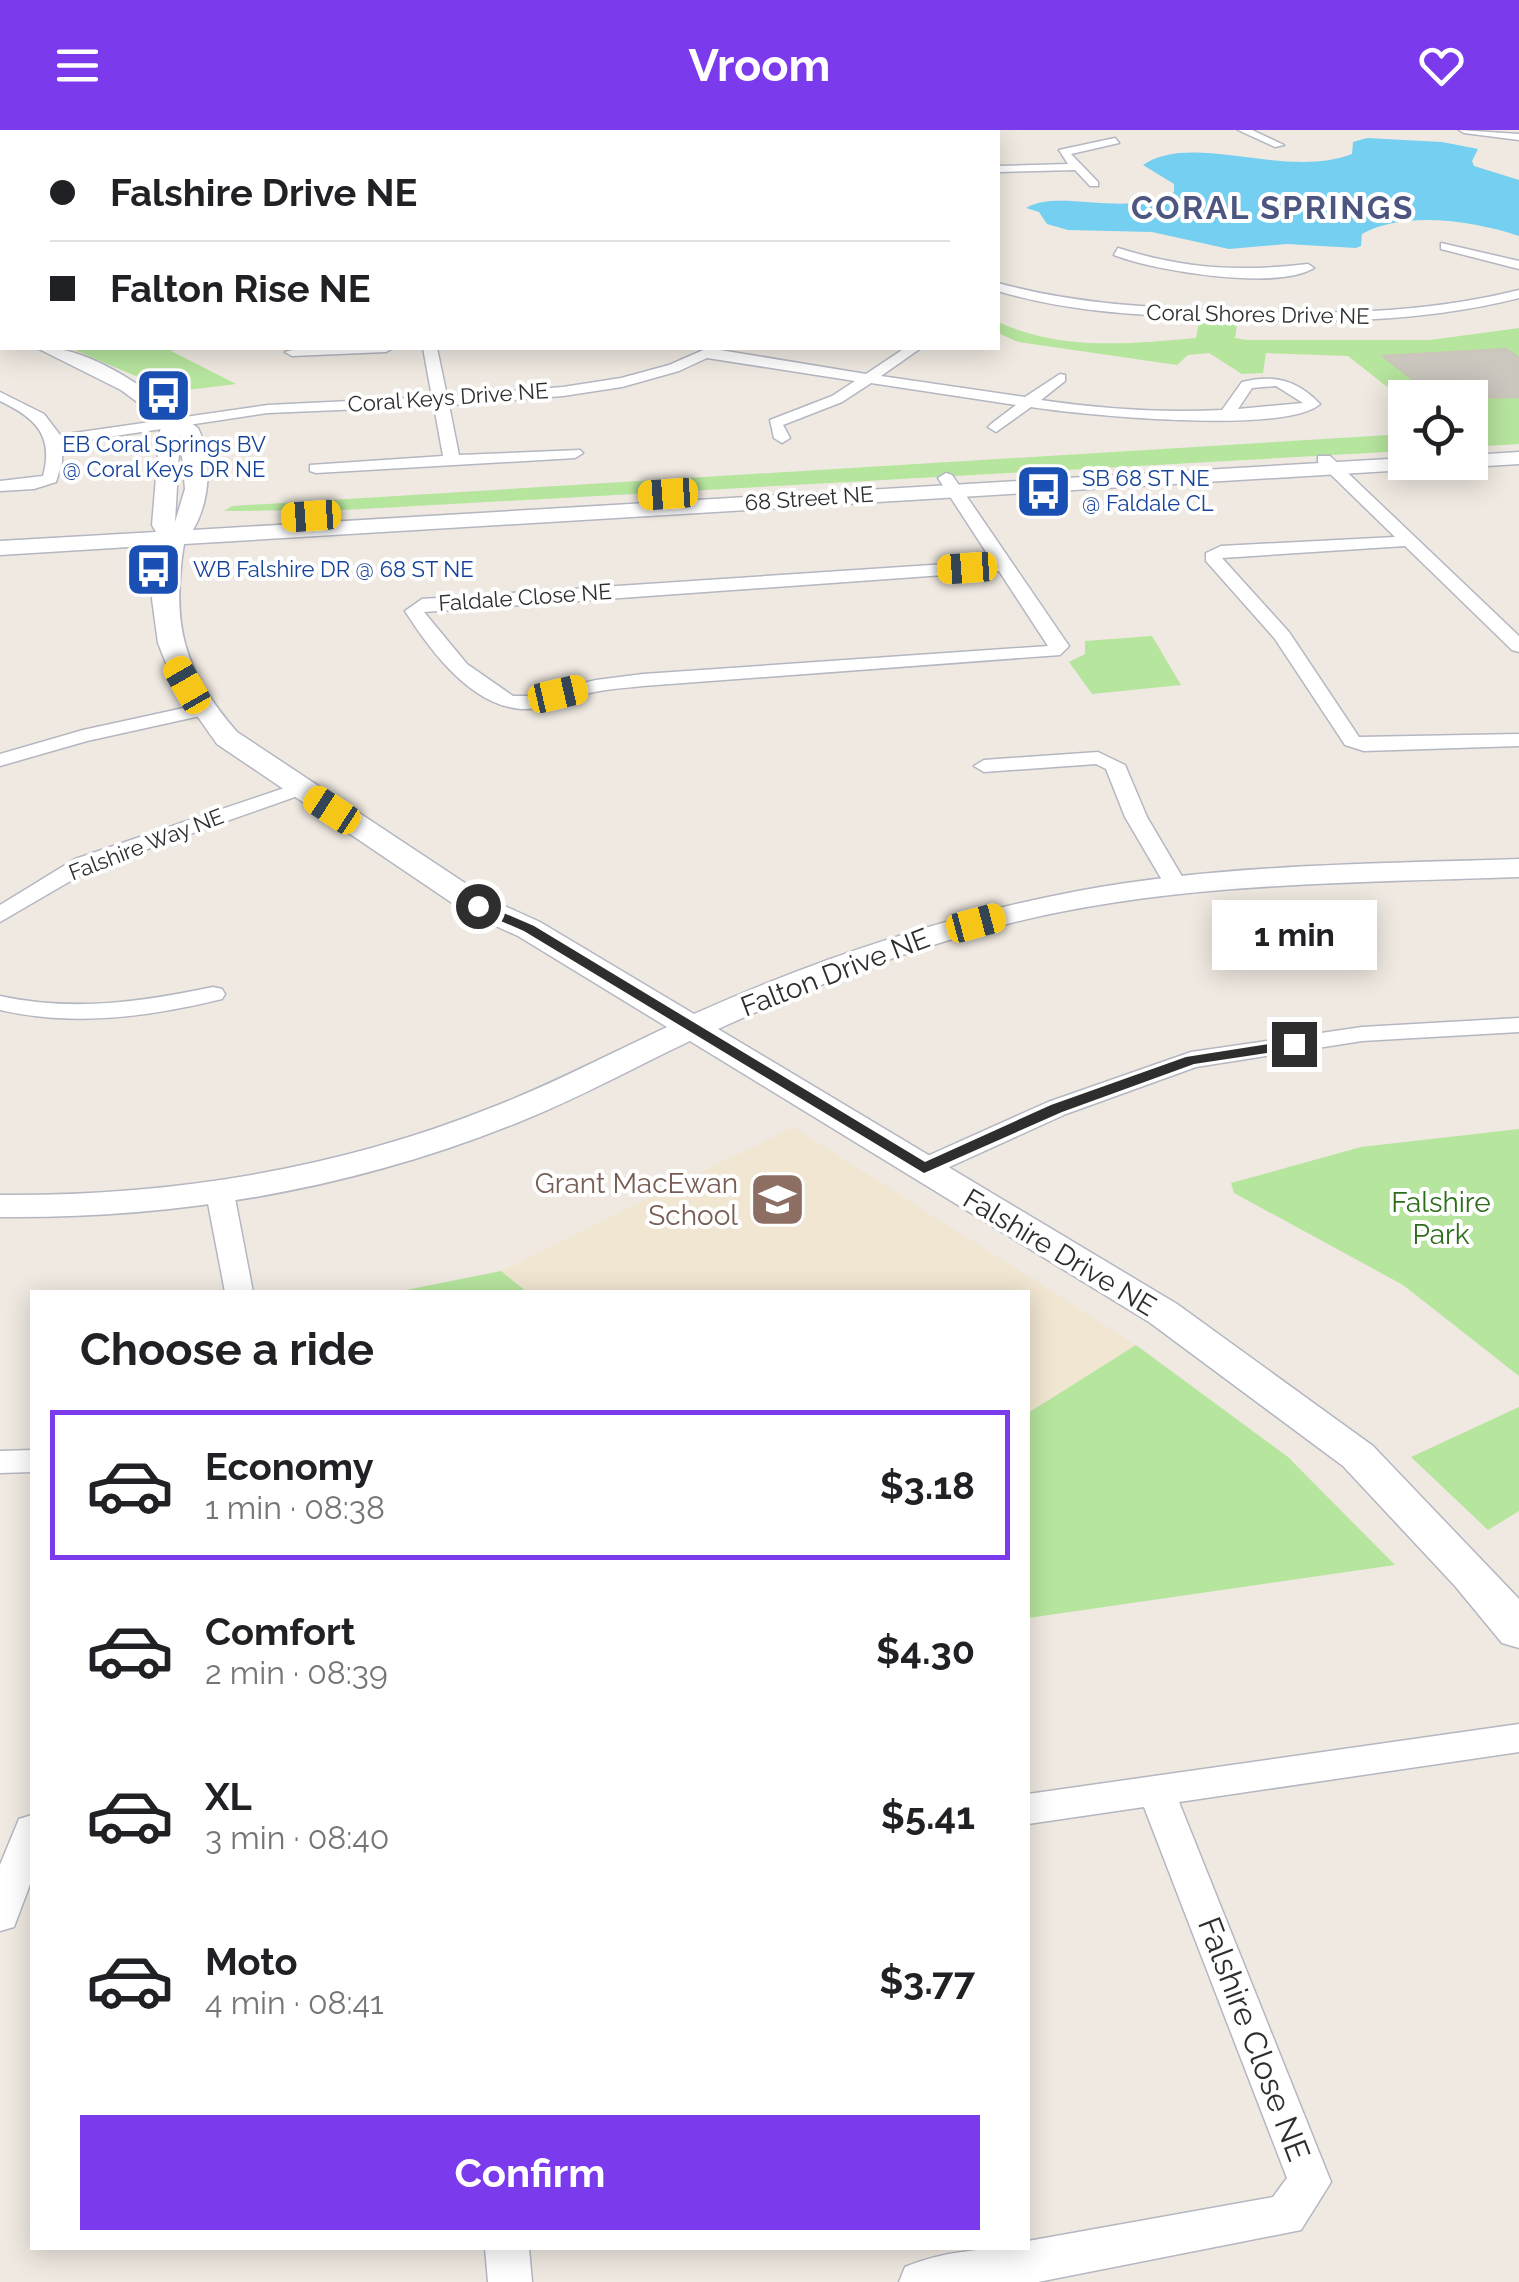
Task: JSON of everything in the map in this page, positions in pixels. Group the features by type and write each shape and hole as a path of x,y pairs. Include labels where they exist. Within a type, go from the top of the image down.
{"street":[{"path":"1243,130 1280,145"},
{"path":"1464,130 1519,137"},
{"path":"1094,184 1064,150 1115,142"},
{"path":"1000,167 1076,166"},
{"path":"1445,246 1519,265"},
{"path":"1118,252 1146,262 1210,270 1308,268"},
{"path":"1210,270 1214,314"},
{"path":"1232,271 1236,316"},
{"name":"Coral Shores Drive NE","path":"1000,288 1100,314 1331,318 1409,316 1461,309 1519,294"},
{"path":"50,350 128,386 190,432 195,454 180,524"},
{"path":"292,352 339,350"},
{"path":"430,350 452,460"},
{"path":"714,350 1106,414 1226,414 1302,410 1313,404 1284,381 1261,381 1247,385 1226,414"},
{"name":"Coral Keys Drive NE","path":"55,436 149,429 270,409 441,399 610,383 675,367 714,350"},
{"path":"782,438 775,423 838,399 911,350"},
{"path":"996,427 1060,378"},
{"path":"0,396 31,410 55,436 50,479 0,486"},
{"path":"173,422 168,433 180,524"},
{"path":"1488,450 1519,448"},
{"path":"316,468 576,454"},
{"name":"68 Street NE","path":"1329,464 1388,457"},
{"path":"1488,460 1519,458"},
{"name":"68 Street NE","path":"0,536 311,516 1388,463"},
{"path":"1329,464 1519,646"},
{"name":"68 Street NE","path":"0,548 180,524 950,483"},
{"name":"Faldale Close NE","path":"950,483 1060,646 1053,651 644,680 594,686 523,703 506,701 451,661 431,640 414,611 422,604 1004,566"},
{"name":"Falshire Drive NE","path":"180,524 166,578 165,626 173,660 202,710 227,738 478,906 529,928 1163,1313 1358,1456 1472,1574 1519,1631"},
{"path":"1408,542 1221,551 1212,556 1282,636 1352,741 1364,745 1519,740"},
{"path":"0,760 83,736 202,710"},
{"path":"984,766 1098,758 1115,764 1136,817 1176,885"},
{"name":"Falshire Way NE","path":"0,915 83,864 299,789"},
{"name":"Falton Drive NE","path":"0,1206 48,1208 220,1193 337,1170 482,1124 768,994 941,932 1042,907 1176,885 1280,876 1519,868"},
{"path":"0,1003 72,1014 131,1012 213,994"},
{"path":"924,1168 1057,1108 1191,1060 1362,1034 1519,1025"},
{"path":"220,1193 238,1290"},
{"path":"0,1462 30,1461"},
{"path":"1030,1809 1519,1738"},
{"name":"Falshire Close NE","path":"920,2282 1286,2216 1310,2182 1156,1791"},
{"path":"0,1915 30,1835"},
{"path":"507,2250 510,2282"}],"shaded area":[{"name":"Grant MacEwan School","path":"793,1127 1136,1345 1030,1412 1030,1290 525,1290 501,1271"}],"green space":[{"path":"1200,317 1238,318 1235,338 1247,340 1430,340 1519,328 1519,444 1488,446 1488,380 1388,380 1388,388 1348,356 1266,353 1263,373 1242,374 1209,353 1188,355 1177,365 1018,342 1000,334 1000,323 1047,338 1071,341 1196,338"},
{"path":"75,350 174,350 171,351 236,384 162,393 145,380"},
{"path":"1388,435 1388,452 344,510 224,511 232,506"},
{"path":"1152,636 1181,685 1092,694 1069,662 1085,654 1085,641"},
{"name":"Falshire Park","path":"1519,1129 1519,1376 1403,1285 1234,1193 1231,1183 1361,1147"},
{"path":"501,1271 525,1290 406,1290"},
{"path":"1136,1345 1288,1457 1395,1565 1030,1618 1030,1412"},
{"path":"1519,1407 1519,1511 1488,1530 1411,1457"}],"water":[{"path":"1367,138 1442,142 1478,149 1472,161 1474,166 1519,180 1519,236 1461,222 1419,220 1398,222 1362,234 1361,246 1356,248 1287,244 1229,249 1152,232 1068,230 1047,224 1039,212 1026,208 1056,201 1115,204 1156,200 1174,192 1174,184 1143,165 1163,156 1213,153 1269,160 1326,161 1352,154 1353,142"}],"building":[{"path":"1506,349 1519,358 1519,397 1488,397 1488,380 1414,380 1383,356"}],"place":[{"name":"EB Coral Springs BV @ Coral Keys DR NE","path":"164,396"},
{"name":"SB 68 ST NE @ Faldale CL","path":"1043,491"},
{"name":"WB Falshire DR @ 68 ST NE","path":"154,569"},
{"name":"Grant MacEwan School","path":"777,1199"}],"district":[{"name":"CORAL SPRINGS","path":"1273,208"}],"route":[{"path":"478,906 529,928 924,1168 1057,1108 1191,1060 1294,1044"}]}
